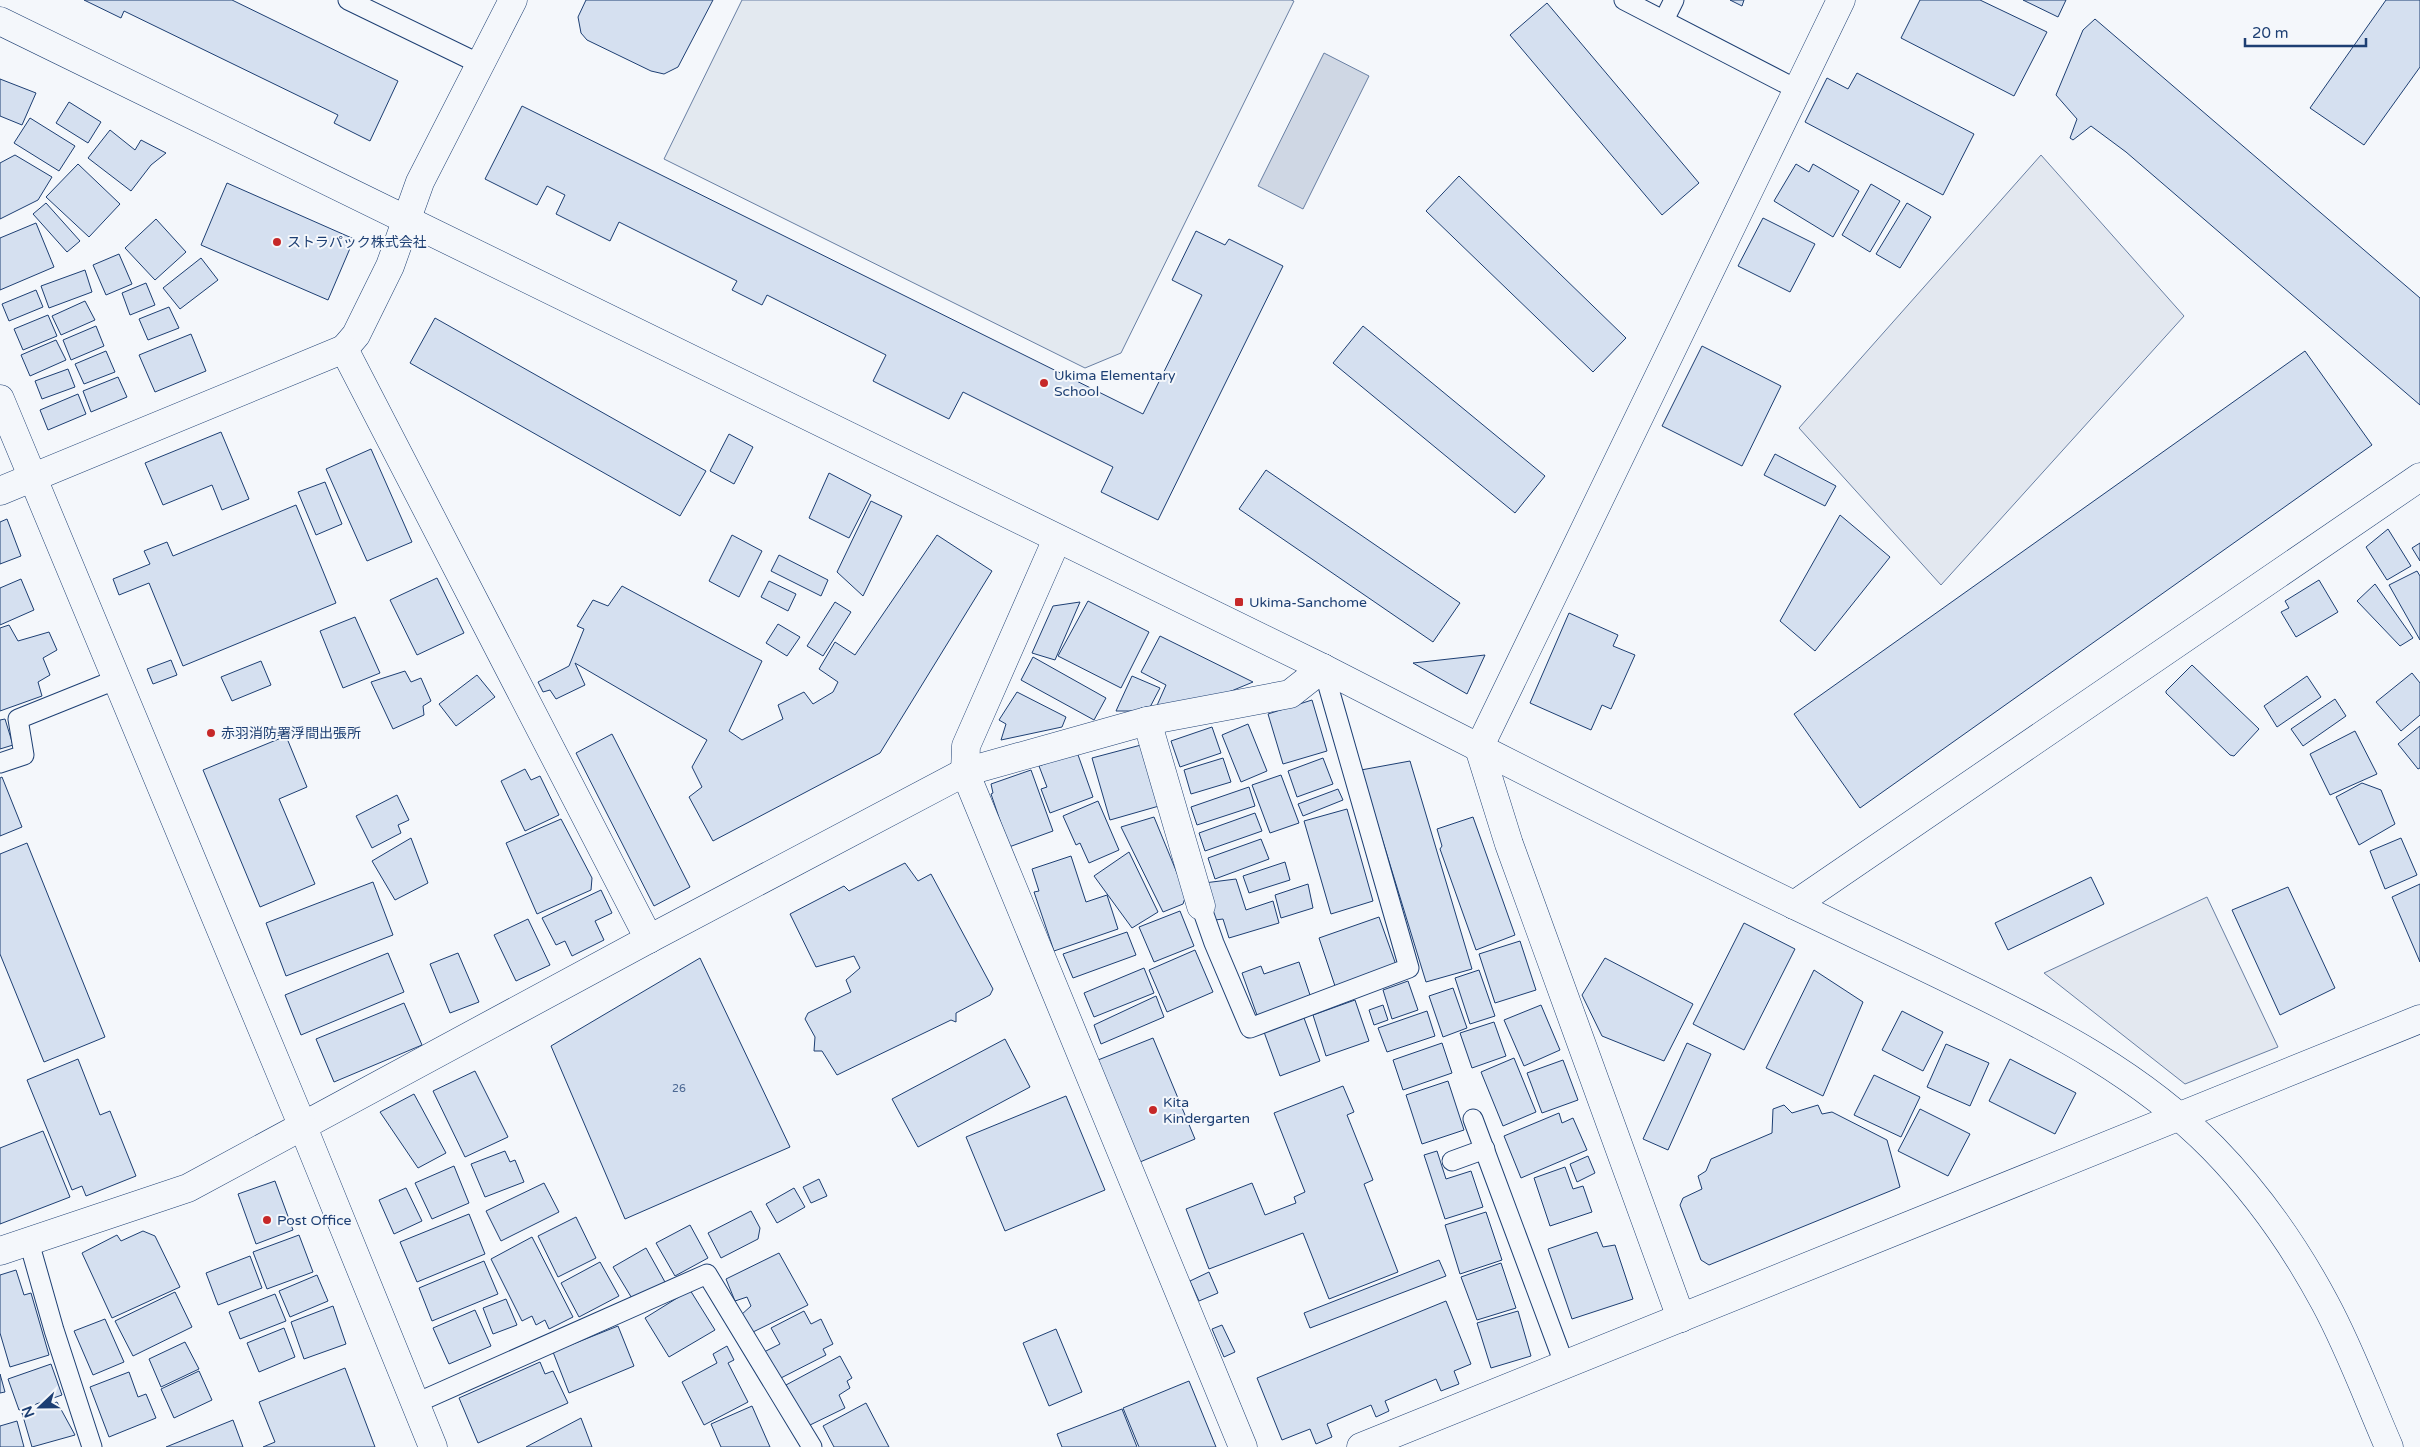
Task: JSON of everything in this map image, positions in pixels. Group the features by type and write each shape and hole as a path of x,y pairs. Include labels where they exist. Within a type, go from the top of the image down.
{"street":[{"path":"0,491 344,349 356,334 390,266 420,182 513,0"},
{"path":"1681,1318 1512,853 1479,748 1841,0"},
{"path":"0,21 1323,668 1794,905 2058,1032 2104,1060 2179,1117 2214,1148 2251,1191 2303,1264 2326,1304 2389,1447"},
{"path":"344,349 649,939"},
{"path":"0,399 115,680 303,1127 432,1447"},
{"path":"1794,905 2420,477"},
{"path":"1057,539 966,746 965,772 1243,1447"},
{"path":"0,1251 188,1188 649,939 965,772 1146,721 1290,694 1323,668"},
{"path":"1146,721 1201,906"},
{"path":"1361,1447 2420,1019"}],"lane":[{"path":"348,0 480,64"},
{"path":"1624,0 1798,90"},
{"path":"1664,20 1674,0"},
{"path":"1201,906 1214,943 1250,1028 1410,968 1323,668"},
{"path":"0,763 24,755 18,718 115,680"},
{"path":"1473,1119 1564,1366"},
{"path":"1452,1161 1485,1149"},
{"path":"29,1242 54,1330 92,1447"},
{"path":"414,1404 707,1274 812,1447"}],"shaded area":[{"path":"742,0 1294,1 1121,353 1085,368 664,159"},
{"path":"1324,53 1369,76 1303,209 1258,186"},
{"path":"2041,155 2184,316 1941,585 1799,428"},
{"path":"2207,897 2278,1047 2185,1084 2044,973"}],"building":[{"path":"84,0 232,0 398,81 370,141 334,123 338,115 124,11 121,18"},
{"path":"586,0 713,0 678,67 664,74 651,71 587,40 581,33 578,17"},
{"path":"1730,0 1744,0 1742,6"},
{"path":"1920,0 1980,0 2047,32 2014,96 1901,38"},
{"path":"2023,0 2066,0 2058,17"},
{"path":"2386,0 2420,0 2420,67 2364,145 2310,108"},
{"path":"1547,3 1699,183 1662,215 1510,35"},
{"path":"2095,19 2420,298 2420,405 2126,152 2091,126 2073,140 2070,138 2077,119 2056,95 2083,30"},
{"path":"1857,73 1974,134 1943,195 1805,122 1827,78 1848,89"},
{"path":"0,79 36,93 22,125 0,116"},
{"path":"69,102 101,122 88,143 56,123"},
{"path":"522,106 1143,414 1202,295 1172,280 1196,231 1225,245 1229,239 1283,266 1158,520 1101,492 1113,467 963,392 949,419 873,381 886,355 767,295 762,305 732,290 737,281 619,222 610,241 556,214 565,195 547,186 537,205 485,179"},
{"path":"30,118 75,146 59,171 14,143"},
{"path":"110,130 135,150 141,140 166,153 151,165 131,191 88,158"},
{"path":"15,155 52,177 38,200 0,219 0,163"},
{"path":"78,164 120,204 89,237 46,197"},
{"path":"1796,164 1809,172 1813,164 1859,191 1833,237 1774,201"},
{"path":"1459,176 1626,338 1593,372 1426,211"},
{"name":"ストラパック株式会社","path":"227,183 354,239 328,300 201,245"},
{"path":"1871,184 1900,201 1870,252 1842,235"},
{"path":"46,203 80,241 67,252 33,214"},
{"path":"1907,203 1931,217 1900,268 1876,254"},
{"path":"1763,218 1815,244 1790,292 1738,266"},
{"path":"156,219 186,252 155,280 125,248"},
{"path":"36,223 54,267 0,290 0,238"},
{"path":"119,254 132,284 106,295 93,265"},
{"path":"201,258 218,280 180,309 163,288"},
{"path":"85,270 92,292 49,308 41,286"},
{"path":"146,283 155,305 130,315 122,293"},
{"path":"36,290 43,307 9,321 2,304"},
{"path":"85,301 95,320 61,335 52,316"},
{"path":"169,307 179,328 148,340 139,319"},
{"path":"48,315 57,336 23,350 14,329"},
{"path":"435,318 706,471 680,516 410,363"},
{"path":"96,326 104,346 71,360 63,340"},
{"path":"1363,326 1545,476 1515,513 1333,363"},
{"path":"191,334 206,371 155,392 139,355"},
{"path":"56,340 66,360 30,376 21,355"},
{"path":"1702,346 1781,386 1742,466 1662,426"},
{"path":"106,351 115,372 84,384 75,364"},
{"path":"2305,351 2372,445 1860,808 1794,714"},
{"path":"68,369 75,387 42,399 35,381"},
{"path":"118,377 127,397 91,412 83,391"},
{"path":"78,394 86,414 48,430 40,410"},
{"path":"221,432 249,499 222,510 212,485 163,505 145,463"},
{"path":"729,434 753,447 734,484 710,471"},
{"path":"371,449 412,542 367,561 326,469"},
{"path":"1775,454 1836,486 1825,506 1764,475"},
{"path":"1266,470 1460,603 1433,642 1239,509"},
{"path":"829,473 871,495 849,538 809,518"},
{"path":"325,482 342,524 316,535 298,492"},
{"path":"871,501 902,516 863,596 837,572"},
{"path":"296,505 336,603 183,666 149,583 119,595 113,579 150,564 144,551 167,542 173,556"},
{"path":"1840,515 1890,557 1815,651 1780,621"},
{"path":"7,519 21,556 0,564 0,522"},
{"path":"2388,529 2411,566 2387,580 2366,547"},
{"path":"732,535 762,551 739,597 709,581"},
{"path":"937,535 992,571 880,753 713,841 689,797 702,787 692,767 707,740 575,663 585,685 556,699 550,690 543,692 538,682 569,666 584,629 577,626 593,600 608,606 622,586 762,661 729,731 742,740 783,719 778,705 804,692 813,704 833,692 838,682 819,669 835,642 855,655"},
{"path":"2420,543 2420,561 2412,548"},
{"path":"779,555 828,580 821,596 771,571"},
{"path":"2417,571 2420,576 2420,640 2389,585"},
{"path":"437,578 464,633 417,655 390,600"},
{"path":"21,579 34,610 0,625 0,588"},
{"path":"2319,580 2338,612 2296,637 2281,612 2289,608 2285,601"},
{"path":"769,581 796,594 788,611 761,597"},
{"path":"2375,584 2413,638 2400,646 2357,601"},
{"path":"1088,601 1149,632 1121,688 1058,656"},
{"path":"835,602 851,612 823,656 807,646"},
{"path":"1080,602 1055,660 1032,653 1053,606"},
{"path":"1569,613 1618,635 1613,646 1635,655 1611,709 1602,705 1591,730 1530,703"},
{"path":"355,617 380,673 343,688 320,631"},
{"path":"778,624 800,637 787,656 766,643"},
{"path":"9,625 18,641 49,632 57,650 43,658 50,675 38,682 42,696 0,711 0,628"},
{"path":"1160,636 1253,682 1212,699 1155,710 1166,685 1141,672"},
{"path":"1485,655 1467,694 1413,663"},
{"path":"1033,657 1106,698 1094,720 1021,680"},
{"path":"171,660 177,675 153,684 147,669"},
{"path":"261,661 271,685 232,701 221,677"},
{"path":"2192,665 2259,729 2234,756 2230,755 2166,693"},
{"path":"405,671 411,682 421,678 431,701 423,706 424,715 393,729 371,682"},
{"path":"2412,673 2420,683 2420,715 2401,731 2376,702"},
{"path":"477,675 495,697 456,726 439,704"},
{"path":"1132,676 1160,688 1148,711 1116,711"},
{"path":"2307,676 2321,697 2277,727 2264,706"},
{"path":"1017,692 1066,717 1062,727 1001,740 1006,724 999,720"},
{"path":"2335,699 2346,716 2303,746 2291,729"},
{"path":"1312,700 1327,751 1283,764 1268,714"},
{"path":"5,719 13,745 0,749 0,720"},
{"path":"1248,724 1267,771 1241,782 1222,735"},
{"path":"2420,726 2420,768 2418,769 2398,744"},
{"path":"1212,727 1221,753 1180,767 1171,741"},
{"path":"2355,731 2377,774 2330,795 2310,754"},
{"path":"612,734 690,887 654,906 576,753"},
{"path":"286,736 307,787 279,799 315,884 260,907 203,770"},
{"path":"1141,745 1159,806 1110,820 1092,758"},
{"path":"1077,752 1093,797 1050,813 1041,789 1047,787 1039,766"},
{"path":"1223,758 1231,782 1191,794 1184,770"},
{"path":"1323,758 1333,784 1297,797 1288,771"},
{"path":"1410,761 1472,969 1426,982 1361,770"},
{"path":"525,769 531,780 540,776 559,815 525,831 501,781"},
{"path":"1031,770 1053,831 1009,847 991,794 993,793 991,784"},
{"path":"1281,775 1299,823 1270,833 1252,785"},
{"path":"2,777 22,827 0,836 0,778"},
{"path":"2362,783 2381,790 2395,824 2359,845 2336,797"},
{"path":"1249,787 1255,806 1197,825 1191,807"},
{"path":"1338,789 1343,800 1303,816 1298,804"},
{"path":"397,795 409,820 398,825 401,833 372,848 356,816"},
{"path":"1098,801 1119,850 1089,863 1080,843 1076,845 1063,816"},
{"path":"1347,809 1373,901 1331,914 1304,821"},
{"path":"1255,813 1262,831 1205,851 1199,833"},
{"path":"1154,817 1186,895 1183,904 1163,912 1121,827"},
{"path":"1473,817 1515,935 1476,950 1440,849 1442,846 1437,829"},
{"path":"561,819 592,878 591,890 537,914 506,843"},
{"path":"411,838 428,883 395,900 372,861"},
{"path":"2401,838 2417,875 2385,889 2370,851"},
{"path":"1261,839 1269,859 1215,879 1208,858"},
{"path":"27,843 105,1037 44,1062 0,954 0,854"},
{"path":"1129,852 1158,912 1132,928 1094,876"},
{"path":"1071,856 1086,902 1107,895 1118,929 1054,951 1034,892 1039,891 1032,869"},
{"path":"1285,862 1290,880 1249,893 1243,876"},
{"path":"905,863 918,881 931,874 993,989 990,995 956,1013 956,1022 951,1020 837,1075 822,1051 814,1051 815,1037 805,1019 808,1013 851,992 846,980 860,968 854,956 816,967 790,914 844,886 849,891"},
{"path":"2091,877 2104,904 2008,950 1995,923"},
{"path":"1236,879 1246,910 1273,901 1279,923 1229,938 1223,919 1215,920 1204,883"},
{"path":"373,882 393,935 286,976 266,923"},
{"path":"1308,884 1313,908 1281,918 1275,895"},
{"path":"2420,884 2420,962 2392,897"},
{"path":"2288,887 2335,988 2280,1015 2232,910"},
{"path":"601,890 612,913 595,921 604,940 572,956 565,941 556,945 542,918"},
{"path":"1180,911 1194,946 1154,962 1139,927"},
{"path":"1379,917 1396,965 1335,986 1319,938"},
{"path":"528,919 550,965 516,981 494,935"},
{"path":"1744,923 1795,949 1744,1050 1693,1024"},
{"path":"1127,932 1136,955 1073,978 1063,954"},
{"path":"1520,941 1536,990 1495,1003 1479,954"},
{"path":"1195,950 1213,992 1167,1012 1149,970"},
{"path":"388,953 404,992 301,1035 285,995"},
{"path":"458,953 479,1002 450,1013 430,964"},
{"path":"700,958 790,1147 625,1219 551,1046"},
{"path":"1605,958 1693,1004 1664,1061 1602,1036 1582,995"},
{"path":"1299,962 1310,995 1258,1018 1242,973 1261,966 1264,974"},
{"path":"1144,968 1154,993 1094,1017 1084,993"},
{"path":"1479,970 1495,1016 1470,1024 1455,978"},
{"path":"1814,970 1863,1002 1823,1096 1766,1068"},
{"path":"1408,981 1418,1010 1392,1019 1383,990"},
{"path":"1453,988 1467,1028 1443,1037 1429,996"},
{"path":"1156,996 1164,1017 1101,1044 1094,1025"},
{"path":"1355,1000 1369,1041 1326,1056 1313,1015"},
{"path":"404,1003 422,1045 334,1082 316,1039"},
{"path":"1383,1005 1388,1020 1374,1025 1369,1010"},
{"path":"1541,1005 1560,1050 1524,1066 1504,1020"},
{"path":"1427,1011 1435,1036 1387,1052 1378,1028"},
{"path":"1902,1011 1943,1032 1923,1071 1882,1050"},
{"path":"1304,1018 1320,1061 1280,1076 1264,1032"},
{"path":"1494,1022 1506,1056 1472,1068 1460,1033"},
{"path":"1153,1038 1195,1139 1140,1162 1098,1060"},
{"path":"1005,1039 1030,1087 918,1147 892,1099"},
{"path":"1442,1043 1452,1073 1403,1090 1393,1060"},
{"path":"1687,1043 1711,1054 1668,1150 1643,1139"},
{"path":"1946,1044 1989,1063 1970,1106 1927,1087"},
{"path":"1514,1058 1536,1112 1503,1126 1481,1072"},
{"path":"78,1059 100,1115 110,1111 136,1176 86,1196 82,1186 72,1190 27,1080"},
{"path":"2010,1059 2076,1093 2055,1134 1989,1101"},
{"path":"1563,1060 1578,1100 1542,1113 1527,1073"},
{"path":"475,1071 508,1137 465,1157 433,1091"},
{"path":"1874,1075 1920,1097 1901,1137 1854,1115"},
{"path":"1448,1081 1464,1130 1422,1144 1406,1095"},
{"path":"1343,1086 1354,1112 1347,1115 1373,1180 1364,1184 1398,1272 1329,1299 1303,1233 1209,1269 1186,1209 1252,1183 1265,1215 1296,1203 1294,1197 1305,1192 1274,1113"},
{"path":"414,1094 446,1153 418,1168 380,1112"},
{"path":"1066,1096 1105,1190 1005,1231 966,1137"},
{"path":"1784,1105 1792,1113 1818,1105 1822,1114 1832,1112 1887,1140 1900,1187 1709,1265 1701,1260 1680,1205 1683,1198 1702,1189 1698,1176 1706,1171 1711,1159 1772,1133 1773,1109"},
{"path":"1920,1109 1970,1134 1948,1176 1898,1151"},
{"path":"1559,1113 1562,1123 1573,1118 1587,1150 1521,1178 1504,1136"},
{"path":"43,1131 70,1197 0,1224 0,1148"},
{"path":"505,1151 510,1162 515,1160 524,1182 485,1197 471,1164"},
{"path":"1437,1151 1446,1179 1471,1171 1483,1207 1445,1219 1424,1155"},
{"path":"1588,1156 1595,1173 1577,1182 1570,1164"},
{"path":"454,1166 469,1203 432,1219 415,1183"},
{"path":"1565,1167 1573,1189 1583,1186 1592,1212 1550,1226 1534,1178"},
{"path":"819,1179 827,1196 811,1203 803,1187"},
{"path":"275,1181 293,1230 256,1244 238,1194"},
{"path":"544,1183 559,1212 501,1241 486,1211"},
{"path":"406,1188 422,1221 394,1234 379,1200"},
{"path":"794,1188 805,1207 777,1223 766,1204"},
{"path":"751,1211 760,1228 758,1239 721,1258 708,1233"},
{"path":"1486,1212 1502,1260 1460,1274 1445,1225"},
{"path":"469,1214 485,1254 417,1282 400,1242"},
{"path":"576,1217 596,1258 558,1277 538,1236"},
{"path":"690,1225 708,1258 675,1276 656,1243"},
{"path":"143,1231 155,1236 180,1287 112,1318 82,1253 117,1235 121,1241"},
{"path":"1597,1232 1603,1247 1615,1245 1633,1299 1572,1319 1548,1249"},
{"path":"299,1235 313,1272 267,1289 253,1252"},
{"path":"532,1237 573,1317 549,1329 545,1320 536,1325 532,1316 522,1321 491,1259"},
{"path":"646,1248 665,1282 633,1300 613,1267"},
{"path":"779,1253 808,1305 751,1333 741,1315 751,1306 747,1297 735,1301 726,1279"},
{"path":"250,1256 262,1288 218,1305 206,1273"},
{"path":"1439,1260 1446,1276 1310,1328 1304,1313"},
{"path":"484,1261 498,1294 432,1321 419,1288"},
{"path":"600,1262 619,1296 579,1317 561,1283"},
{"path":"1501,1263 1516,1308 1477,1320 1461,1277"},
{"path":"16,1270 24,1295 31,1293 49,1355 10,1367 0,1333 0,1275"},
{"path":"1209,1272 1218,1293 1199,1301 1190,1281"},
{"path":"317,1275 328,1301 290,1317 279,1291"},
{"path":"690,1290 715,1330 669,1357 645,1318"},
{"path":"175,1292 192,1327 133,1356 115,1321"},
{"path":"275,1294 286,1321 240,1339 229,1312"},
{"path":"506,1299 517,1325 493,1334 483,1308"},
{"path":"1446,1301 1471,1364 1454,1371 1459,1384 1441,1391 1436,1379 1385,1401 1389,1411 1376,1417 1371,1405 1327,1424 1332,1437 1316,1444 1310,1429 1282,1440 1257,1378"},
{"path":"333,1306 346,1344 304,1359 291,1322"},
{"path":"475,1310 491,1346 449,1364 433,1328"},
{"path":"804,1311 811,1324 821,1319 833,1344 823,1349 826,1355 777,1380 762,1353 780,1344 771,1328"},
{"path":"1518,1311 1531,1356 1491,1368 1477,1323"},
{"path":"105,1319 124,1362 93,1375 74,1331"},
{"path":"1222,1325 1235,1352 1224,1357 1212,1329"},
{"path":"618,1326 634,1366 569,1393 553,1352"},
{"path":"284,1328 295,1357 259,1372 247,1343"},
{"path":"1056,1329 1082,1392 1049,1406 1023,1343"},
{"path":"185,1342 199,1369 161,1387 149,1359"},
{"path":"727,1346 734,1360 728,1363 748,1402 704,1425 682,1382 717,1363 713,1354"},
{"path":"840,1356 852,1378 847,1381 850,1388 839,1395 845,1408 808,1426 786,1385"},
{"path":"540,1362 545,1374 553,1371 568,1403 478,1443 459,1398"},
{"path":"51,1364 62,1395 19,1410 8,1379"},
{"path":"345,1368 375,1447 263,1447 275,1442 259,1402"},
{"path":"199,1371 212,1400 174,1418 161,1389"},
{"path":"129,1372 138,1397 146,1394 156,1418 109,1437 90,1387"},
{"path":"0,1374 5,1392 0,1393"},
{"path":"1189,1381 1216,1447 1139,1447 1123,1408"},
{"path":"57,1402 75,1435 32,1447 22,1413"},
{"path":"866,1403 889,1447 834,1447 823,1426"},
{"path":"752,1406 770,1447 721,1447 711,1424"},
{"path":"1122,1409 1137,1447 1062,1447 1057,1434"},
{"path":"581,1418 592,1447 526,1447"},
{"path":"233,1420 243,1447 166,1447"},
{"path":"17,1421 24,1447 0,1447 0,1426"}],"place":[{"name":"ストラパック株式会社","path":"277,242"},
{"name":"Ukima Elementary School","path":"1044,383"},
{"name":"Ukima-Sanchome","path":"1239,602"},
{"name":"赤羽消防署浮間出張所","path":"211,733"},
{"name":"Kita Kindergarten","path":"1153,1110"},
{"name":"Post Office","path":"267,1220"}]}
